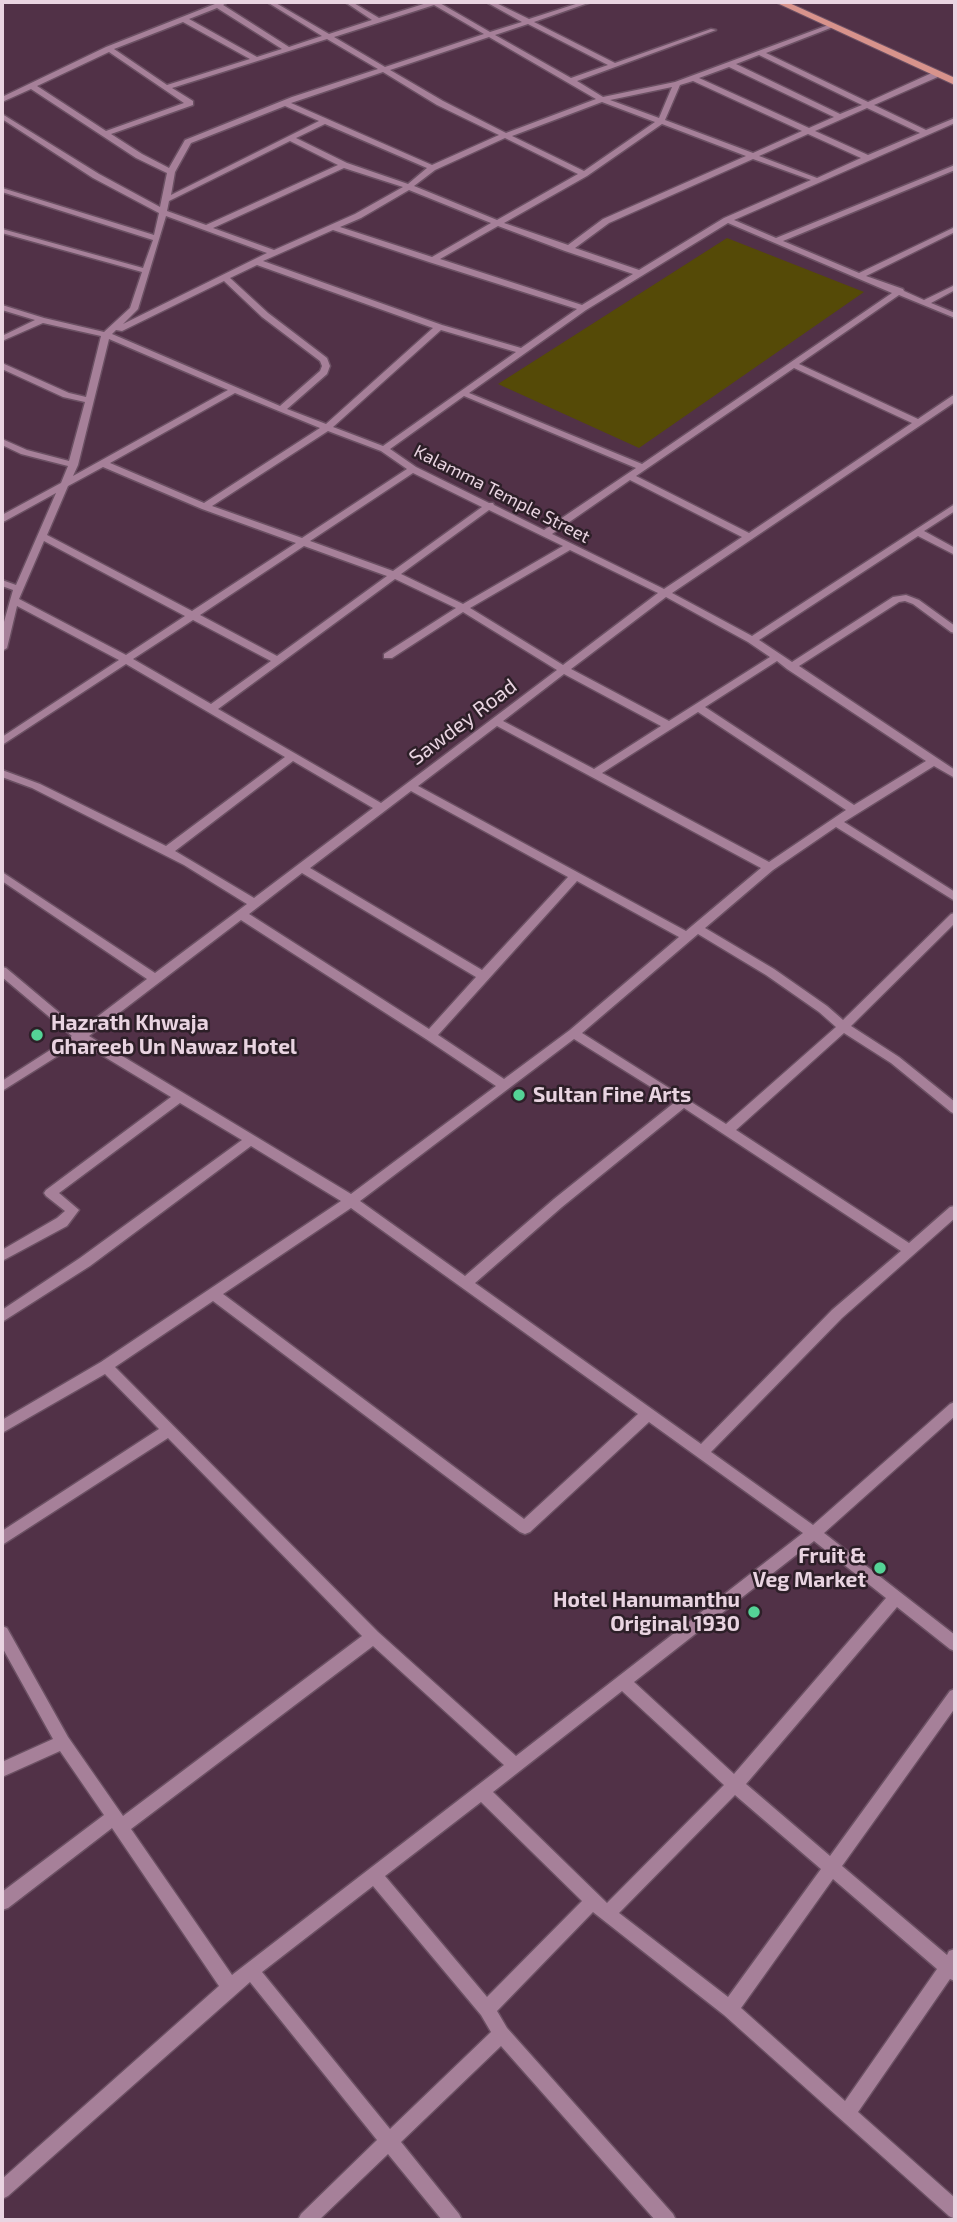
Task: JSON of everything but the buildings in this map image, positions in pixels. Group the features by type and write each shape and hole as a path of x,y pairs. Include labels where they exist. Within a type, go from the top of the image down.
{"main road":[{"path":"788,3 831,26 955,82"}],"street":[{"path":"270,2 383,71 504,136 584,174"},
{"path":"348,2 378,21"},
{"path":"167,87 434,2 602,99 817,180"},
{"path":"489,2 615,66"},
{"path":"552,2 566,9"},
{"path":"2,648 16,594 73,465 106,335 134,309 164,213 171,172 188,142 285,103 589,2"},
{"path":"2,100 109,49 221,3 288,49"},
{"path":"183,19 256,59"},
{"path":"106,335 333,226 409,187 432,168 504,136 602,99 677,84 831,26"},
{"path":"571,81 713,30"},
{"path":"105,134 190,103 109,49"},
{"path":"760,52 926,133"},
{"path":"729,64 840,117"},
{"path":"568,249 607,221 937,74"},
{"path":"692,78 867,158"},
{"path":"432,260 584,174 661,121 677,84"},
{"path":"32,86 105,134 171,172"},
{"path":"285,103 432,168"},
{"path":"2,116 96,176 164,213 274,253"},
{"path":"166,200 327,120"},
{"path":"384,449 520,350 638,273 727,220 955,120"},
{"path":"290,138 344,165 638,273"},
{"path":"207,228 344,165"},
{"path":"778,240 955,167"},
{"path":"2,190 156,238"},
{"path":"727,220 955,316"},
{"path":"333,226 583,308"},
{"path":"861,275 955,229"},
{"path":"2,231 146,271"},
{"path":"257,262 439,327 520,350"},
{"path":"225,277 265,315 324,360 324,372 281,410"},
{"path":"925,303 955,287"},
{"path":"546,533 900,291"},
{"name":"Kalamma Temple Street","path":"2,307 42,320 106,335 281,410 384,449 413,469 570,545 752,640 932,762 955,774"},
{"path":"2,339 42,320"},
{"path":"205,507 327,428 439,327"},
{"path":"793,364 919,423"},
{"path":"2,366 66,395 90,400"},
{"path":"2,519 235,390"},
{"path":"463,393 642,467"},
{"name":"Sawdey Road","path":"2,1087 80,1036 665,593 955,398"},
{"path":"2,442 24,452 73,465"},
{"path":"103,463 205,507 395,575 463,608 562,669 669,726"},
{"path":"2,742 413,469"},
{"path":"629,476 750,537"},
{"path":"211,709 490,505"},
{"path":"752,640 955,508"},
{"path":"918,532 955,552"},
{"path":"42,536 277,660"},
{"path":"388,656 570,545"},
{"path":"2,583 127,660 382,808"},
{"path":"791,667 897,599 906,598 916,602 955,630"},
{"path":"595,773 777,657"},
{"path":"698,707 854,810"},
{"path":"496,721 769,867"},
{"path":"167,851 293,756"},
{"path":"2,1427 106,1366 351,1201 573,1033 769,867 932,762"},
{"path":"2,773 36,786 167,851 255,904"},
{"path":"410,786 575,876 770,972 844,1027 895,1060 955,1109"},
{"path":"838,822 955,897"},
{"path":"302,868 483,976"},
{"path":"2,876 155,979"},
{"path":"430,1036 575,876"},
{"path":"242,914 504,1086"},
{"path":"727,1130 844,1027 955,917"},
{"path":"2,971 80,1036 351,1201 814,1533 955,1644"},
{"path":"573,1033 684,1102 911,1251"},
{"path":"2,1256 62,1222 73,1210 50,1193 180,1097"},
{"path":"465,1283 568,1194 684,1102"},
{"path":"2,1317 85,1262 251,1140"},
{"path":"702,1452 837,1314 955,1211"},
{"path":"214,1295 525,1528 648,1414"},
{"path":"106,1366 373,1637 515,1765"},
{"path":"2,2190 230,1987 814,1533 955,1408"},
{"path":"2,1539 168,1430"},
{"path":"607,1914 735,1785 896,1597"},
{"path":"2,1633 62,1742 230,1987"},
{"path":"2,1902 118,1822 373,1637"},
{"path":"623,1682 735,1785 953,1966 847,2113"},
{"path":"730,2009 955,1696"},
{"path":"2,1770 62,1742"},
{"path":"481,1791 607,1914 730,2009 955,2210"},
{"path":"374,1875 487,2009 501,2034 667,2220"},
{"path":"487,2009 593,1901"},
{"path":"251,1971 453,2220"},
{"path":"307,2220 501,2034"}],"shaded area":[{"path":"727,238 864,292 639,448 498,384"}],"place":[{"name":"Hazrath Khwaja Ghareeb Un Nawaz Hotel","path":"37,1035"},
{"name":"Sultan Fine Arts","path":"519,1095"},
{"name":"Fruit & Veg Market","path":"880,1568"},
{"name":"Hotel Hanumanthu Original 1930","path":"754,1612"}]}
